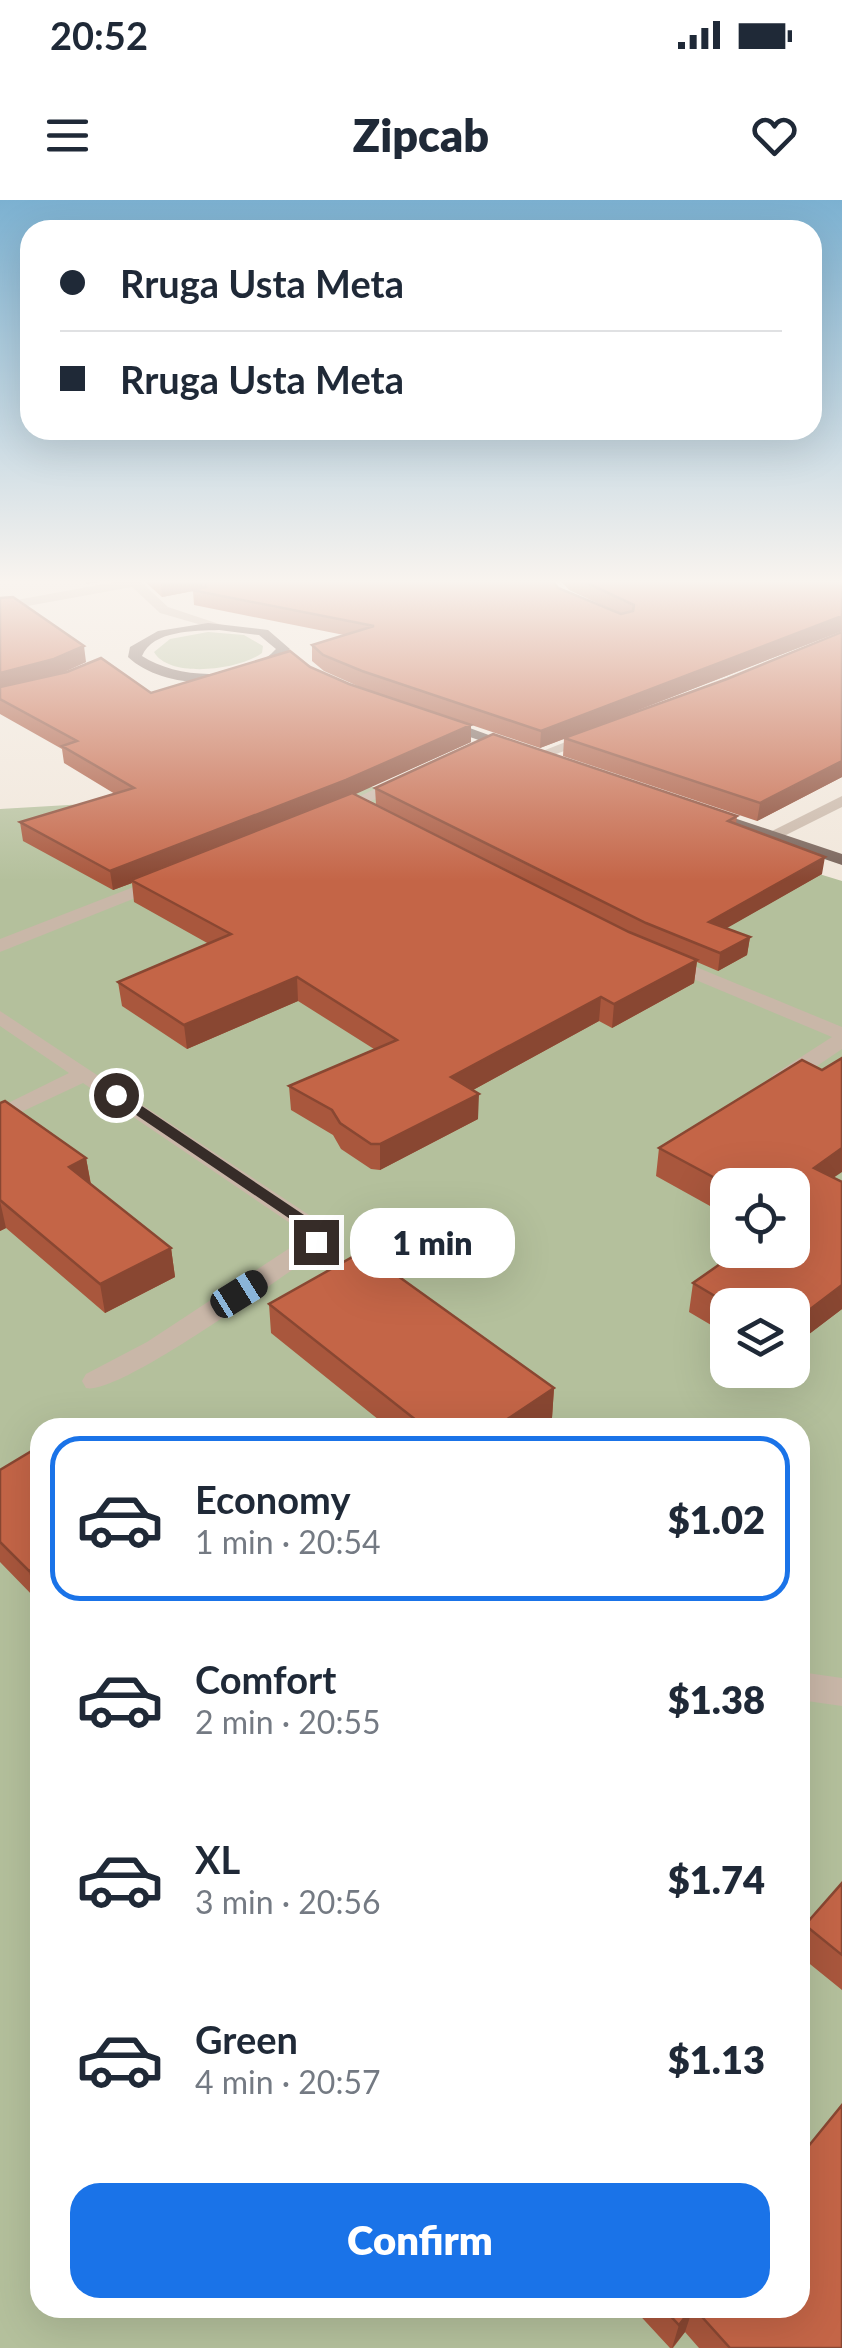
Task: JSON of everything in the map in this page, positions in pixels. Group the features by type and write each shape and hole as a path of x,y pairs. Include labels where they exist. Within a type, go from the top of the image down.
{"main road":[{"path":"422,716 556,762"},
{"path":"698,811 842,860"}],"street":[{"path":"538,756 606,730"},
{"path":"466,751 493,740"},
{"path":"319,818 363,809 432,767"},
{"path":"770,836 842,800"},
{"path":"0,946 177,875"},
{"path":"653,956 842,1037"},
{"path":"0,1017 302,1220 316,1242 156,1348 96,1381"},
{"path":"777,1082 842,1037"},
{"path":"0,1115 85,1074"},
{"path":"810,1687 842,1692"}],"green space":[{"path":"508,779 842,881 842,2348 0,2348 0,809"}],"building":[{"path":"30,680 133,680 151,693 193,680 340,680 471,725 346,780 110,871 20,822 134,788 62,746 77,741 0,699 0,687"},
{"path":"390,680 674,680 541,731"},
{"path":"724,680 842,680 842,761 760,803 564,738"},
{"path":"493,734 737,816 728,821 825,857 709,922 750,937 720,953 646,923 375,788"},
{"path":"352,793 629,932 697,960 614,1004 601,997 451,1077 479,1094 380,1144 371,1144 340,1123 332,1110 289,1086 397,1040 297,977 184,1025 118,982 231,934 131,880"},
{"path":"842,1058 842,1148 814,1168 842,1182 842,1285 810,1309 810,1288 710,1288 710,1293 693,1283 714,1268 810,1268 810,1168 710,1168 710,1175 659,1148 802,1060 822,1070"},
{"path":"5,1101 86,1158 69,1167 171,1248 100,1284 0,1200 0,1103"},
{"path":"363,1251 554,1388 509,1418 413,1418 269,1304"},
{"path":"30,1452 29,1571 0,1542 0,1470"},
{"path":"842,1883 842,1955 810,1929 810,1919"},
{"path":"842,2105 842,2348 730,2348 703,2318 810,2318 810,2144"}],"route":[{"path":"116,1095 302,1220 316,1242"}]}
